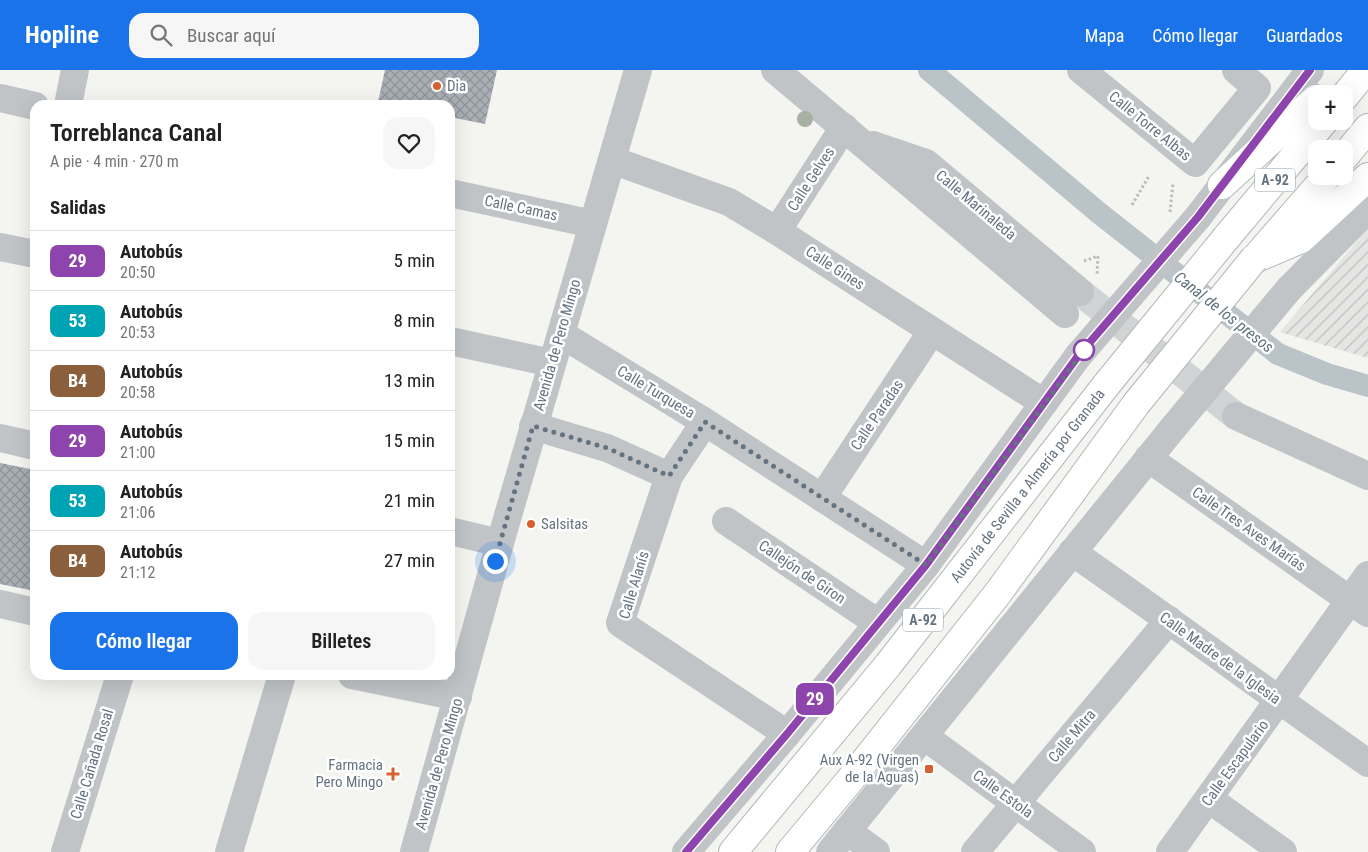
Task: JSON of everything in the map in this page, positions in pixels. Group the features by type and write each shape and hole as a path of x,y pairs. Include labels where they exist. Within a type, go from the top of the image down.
{"highway":[{"path":"1332,85 1348,70"},
{"path":"1353,86 1366,70"},
{"path":"1222,185 1308,106"},
{"path":"1353,146 1368,128"},
{"name":"Autovía de Sevilla a Almería por Granada","path":"733,852 888,665 1106,384 1316,130"},
{"path":"1254,259 1302,239 1368,176"},
{"name":"A-92","path":"790,852 850,780 998,593 1136,404 1254,259 1319,185"}],"street":[{"path":"69,100 75,70"},
{"name":"Avenida de Pero Mingo","path":"414,852 533,426 638,70"},
{"name":"Calle Marinaleda","path":"775,70 1065,314"},
{"name":"Calle Torre Albas","path":"1081,70 1195,163 1257,88 1236,70"},
{"path":"686,852 787,734 926,565 1078,356 1198,217 1310,70"},
{"path":"0,98 30,105"},
{"name":"Calle Marinaleda","path":"852,134 926,163 1089,284"},
{"name":"Calle Gelves","path":"777,231 852,134"},
{"name":"Calle Gines","path":"612,160 730,202 1044,403"},
{"name":"Calle Camas","path":"455,194 593,224"},
{"path":"830,852 1148,458 1289,289 1368,209"},
{"path":"0,247 30,253"},
{"name":"Calle Paradas","path":"822,498 932,332"},
{"name":"Calle Turquesa","path":"561,334 705,422 926,565"},
{"path":"455,342 552,362"},
{"path":"1236,416 1368,476"},
{"name":"Calle Alanís","path":"705,422 669,476 620,623 787,734"},
{"path":"533,426 607,448 669,476"},
{"path":"0,438 30,445"},
{"name":"Calle Tres Aves Marías","path":"1148,458 1359,607"},
{"name":"Callejón de Giron","path":"726,521 878,623"},
{"path":"455,532 500,543"},
{"name":"Calle Madre de la Iglesia","path":"1072,552 1368,764"},
{"name":"Calle Escapulario","path":"1170,852 1279,701 1359,607 1368,575"},
{"path":"0,604 30,611"},
{"name":"Calle Mitra","path":"975,852 1169,620"},
{"name":"Calle Cañada Rosal","path":"65,852 118,680"},
{"path":"229,852 281,680"},
{"path":"376,680 458,697"},
{"name":"Calle Estola","path":"924,736 1082,852"},
{"path":"1209,799 1282,852"},
{"path":"847,831 876,852"}],"path":[{"path":"1132,205 1149,176"},
{"path":"1170,217 1173,183"},
{"path":"1084,261 1098,256 1089,284"}],"shaded area":[{"path":"1368,228 1368,358 1280,332"}],"building":[{"name":"Dia","path":"385,70 497,70 485,124 455,118 455,100 378,100"},
{"path":"0,463 30,469 30,590 0,584"}],"waterway":[{"name":"Canal de los presos","path":"929,70 1099,213 1278,354 1327,374 1368,386"}],"tunnel":[{"path":"1080,292 1236,416"}],"bus line":[{"name":"29","path":"686,852 787,734 926,565 1078,356 1198,217 1310,70"}],"place":[{"name":"Dia","path":"437,86"},
{"name":"Salsitas","path":"531,524"},
{"name":"Aux A-92 (Virgen de la Aguas)","path":"929,769"},
{"name":"Farmacia Pero Mingo","path":"393,774"}],"route":[{"path":"495,561 533,426 607,448 669,476 705,422 926,565 1084,350"}]}
